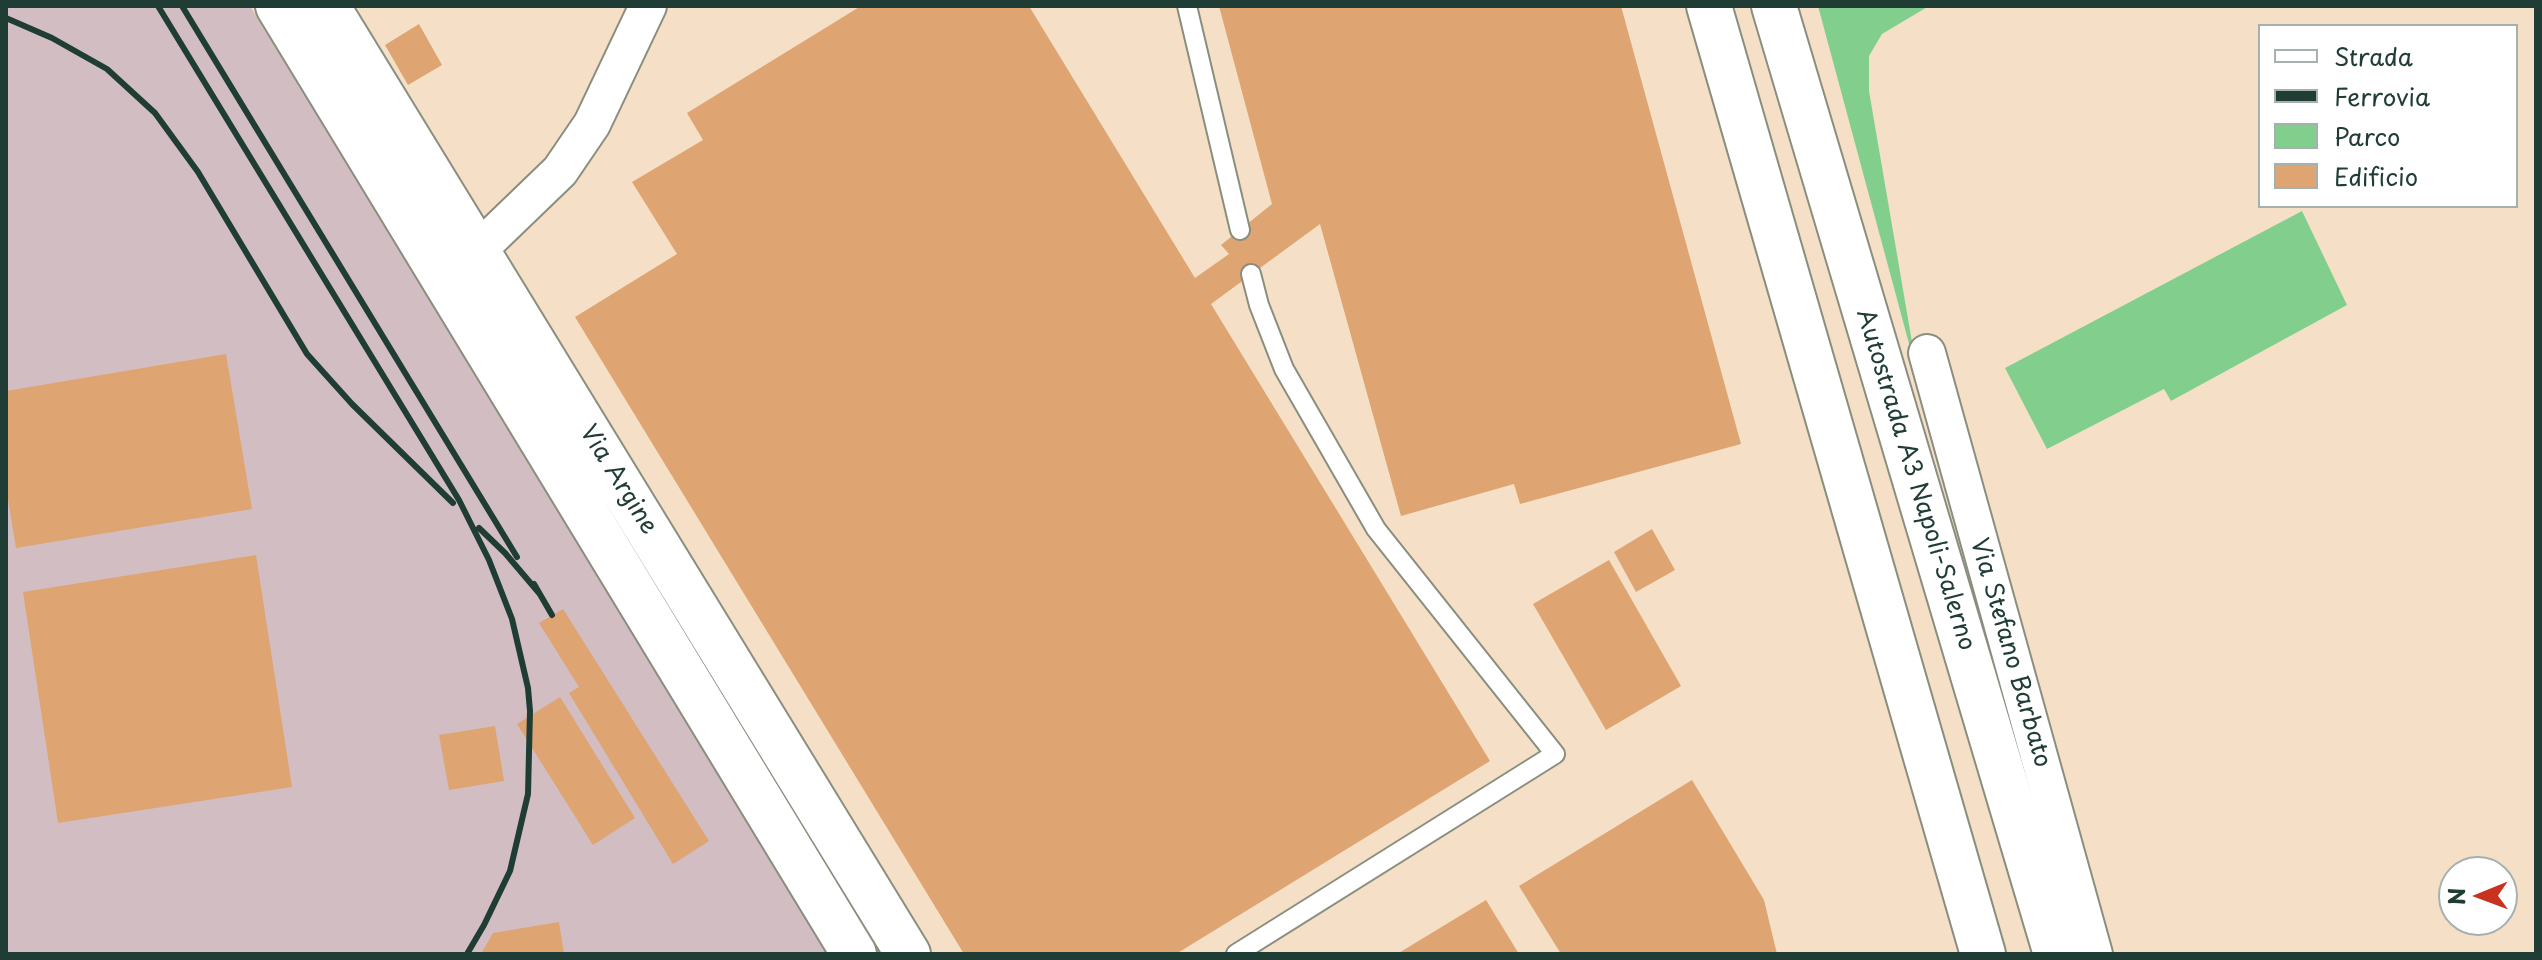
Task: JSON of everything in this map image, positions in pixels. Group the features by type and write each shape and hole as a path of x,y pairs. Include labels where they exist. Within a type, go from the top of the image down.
{"main road":[{"name":"Via Argine","path":"278,6 854,954"},
{"name":"Via Argine","path":"327,6 908,954"},
{"path":"1709,6 1983,954"},
{"name":"Autostrada A3 Napoli-Salerno","path":"1774,6 2056,954"},
{"path":"1791,6 1818,156"},
{"path":"441,276 477,251"}],"street":[{"path":"477,251 560,171 592,124 648,6"},
{"name":"Via Stefano Barbato","path":"1927,353 2094,954"}],"lane":[{"path":"1187,6 1240,230"},
{"path":"1236,954 1555,754 1376,529 1284,369 1259,305 1251,274"}],"shaded area":[{"path":"6,6 250,6 836,954 6,954"}],"green space":[{"path":"1818,6 1929,6 1882,34 1869,56 1869,91 1918,377"},
{"path":"2302,211 2347,305 2171,401 2164,389 2047,449 2005,368"}],"building":[{"path":"861,6 1029,6 1195,278 1229,254 1221,245 1272,204 1219,6 1621,6 1741,444 1520,504 1514,484 1401,516 1320,224 1211,304 1490,761 1176,954 964,954 575,317 677,254 632,182 703,140 687,113"},
{"path":"419,24 442,65 408,85 385,45"},
{"path":"226,354 252,509 16,548 6,487 6,391"},
{"path":"1652,529 1675,570 1636,592 1614,552"},
{"path":"256,555 292,787 58,823 23,592"},
{"path":"1609,560 1681,686 1606,730 1533,604"},
{"path":"563,609 709,841 673,864 569,693 579,687 539,623"},
{"path":"560,697 635,818 593,845 517,724"},
{"path":"495,726 504,781 449,790 439,735"},
{"path":"1692,780 1764,900 1777,954 1561,954 1519,886"},
{"path":"1486,900 1519,954 1397,954"},
{"path":"559,922 564,954 481,954 493,933"}],"railway":[{"path":"158,6 459,500 489,560 512,619 528,688 528,794 510,871 467,954"},
{"path":"182,6 517,557"},
{"path":"6,18 52,38 107,69 155,113 198,172 307,354 352,404 453,503"},
{"path":"479,528 539,593"},
{"path":"534,584 552,615"}]}
